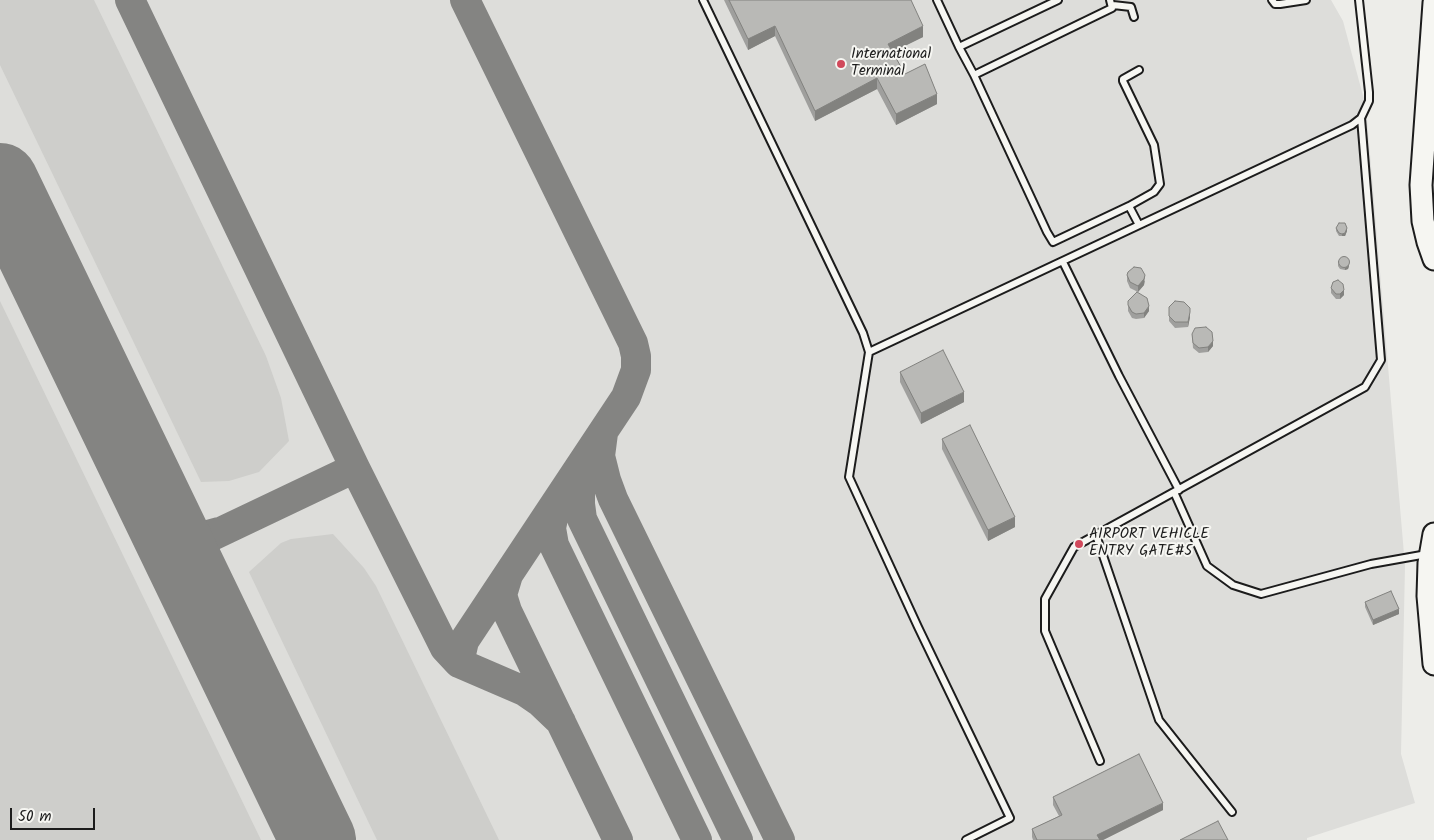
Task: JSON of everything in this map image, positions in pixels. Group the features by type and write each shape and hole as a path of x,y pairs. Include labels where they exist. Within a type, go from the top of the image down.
{"highway":[{"path":"1434,3 1421,186 1423,221 1434,259"},
{"path":"1432,544 1428,596 1434,664"}],"lane":[{"path":"703,0 863,333 869,352 849,477 922,636 1010,818 966,840"},
{"path":"937,0 1053,242 1154,192 1160,184 1154,145 1123,81 1123,79 1139,70"},
{"path":"959,47 1058,0"},
{"path":"1272,0 1275,4 1306,0"},
{"path":"1100,761 1046,631 1045,599 1074,547 1365,387 1381,360 1361,118 1368,101 1369,92 1359,0"},
{"path":"974,75 1112,8 1111,3 1131,7 1134,17"},
{"path":"869,352 1349,127 1361,118"},
{"path":"1128,206 1139,225"},
{"path":"1063,262 1177,491 1207,566 1233,585 1261,594 1371,564 1432,544"},
{"path":"1096,536 1159,720 1232,812"}],"shaded area":[{"path":"0,0 1331,0 1343,21 1366,107 1405,566 1401,754 1415,803 1307,838 1307,840 0,840"},
{"path":"0,0 94,0 266,356 281,398 289,441 259,472 229,481 201,482 0,65"},
{"path":"0,301 261,840 0,840"},
{"path":"333,534 364,568 376,586 499,840 377,840 249,572 281,543 291,539"}],"building":[{"name":"International Terminal","path":"729,0 911,0 923,26 888,44 905,74 925,64 937,94 896,114 877,78 815,111 775,26 748,39"},
{"path":"1339,223 1345,223 1347,228 1345,233 1339,233 1336,228"},
{"path":"1342,257 1346,257 1349,262 1348,266 1342,267 1339,264 1339,260"},
{"path":"1134,267 1141,268 1145,275 1138,286 1130,282 1127,275"},
{"path":"1338,280 1343,284 1344,290 1340,294 1336,294 1331,288 1333,282"},
{"path":"1137,292 1147,298 1149,306 1144,313 1136,314 1132,312 1128,305 1128,301"},
{"path":"1175,301 1184,302 1190,308 1188,322 1175,322 1169,316 1169,307"},
{"path":"1206,327 1212,332 1213,341 1208,347 1199,348 1193,343 1192,334 1195,328"},
{"path":"943,350 964,392 921,413 900,372"},
{"path":"970,425 1015,517 988,530 942,439"},
{"path":"1391,591 1399,609 1373,620 1365,602"},
{"path":"1139,754 1163,803 1097,835 1100,840 1037,840 1032,829 1062,815 1053,797"},
{"path":"1218,821 1228,840 1180,840"}],"taxiway":[{"path":"130,0 355,468 445,648 459,663 524,691 540,702 561,722"},
{"path":"459,663 464,641 626,397 636,370 636,356 633,343 465,0"},
{"path":"603,433 600,456 613,499 780,840"},
{"path":"585,464 580,484 582,519 738,840"},
{"path":"195,584 191,574 190,562 200,545 210,537 355,468"},
{"path":"556,504 551,528 554,545 697,840"},
{"path":"162,516 169,527 179,536 197,538 219,532"},
{"path":"508,575 502,595 507,611 618,840"}],"runway":[{"path":"0,181 318,840"}],"place":[{"name":"International Terminal","path":"841,64"},
{"name":"AIRPORT VEHICLE ENTRY GATE#5","path":"1079,544"}]}
